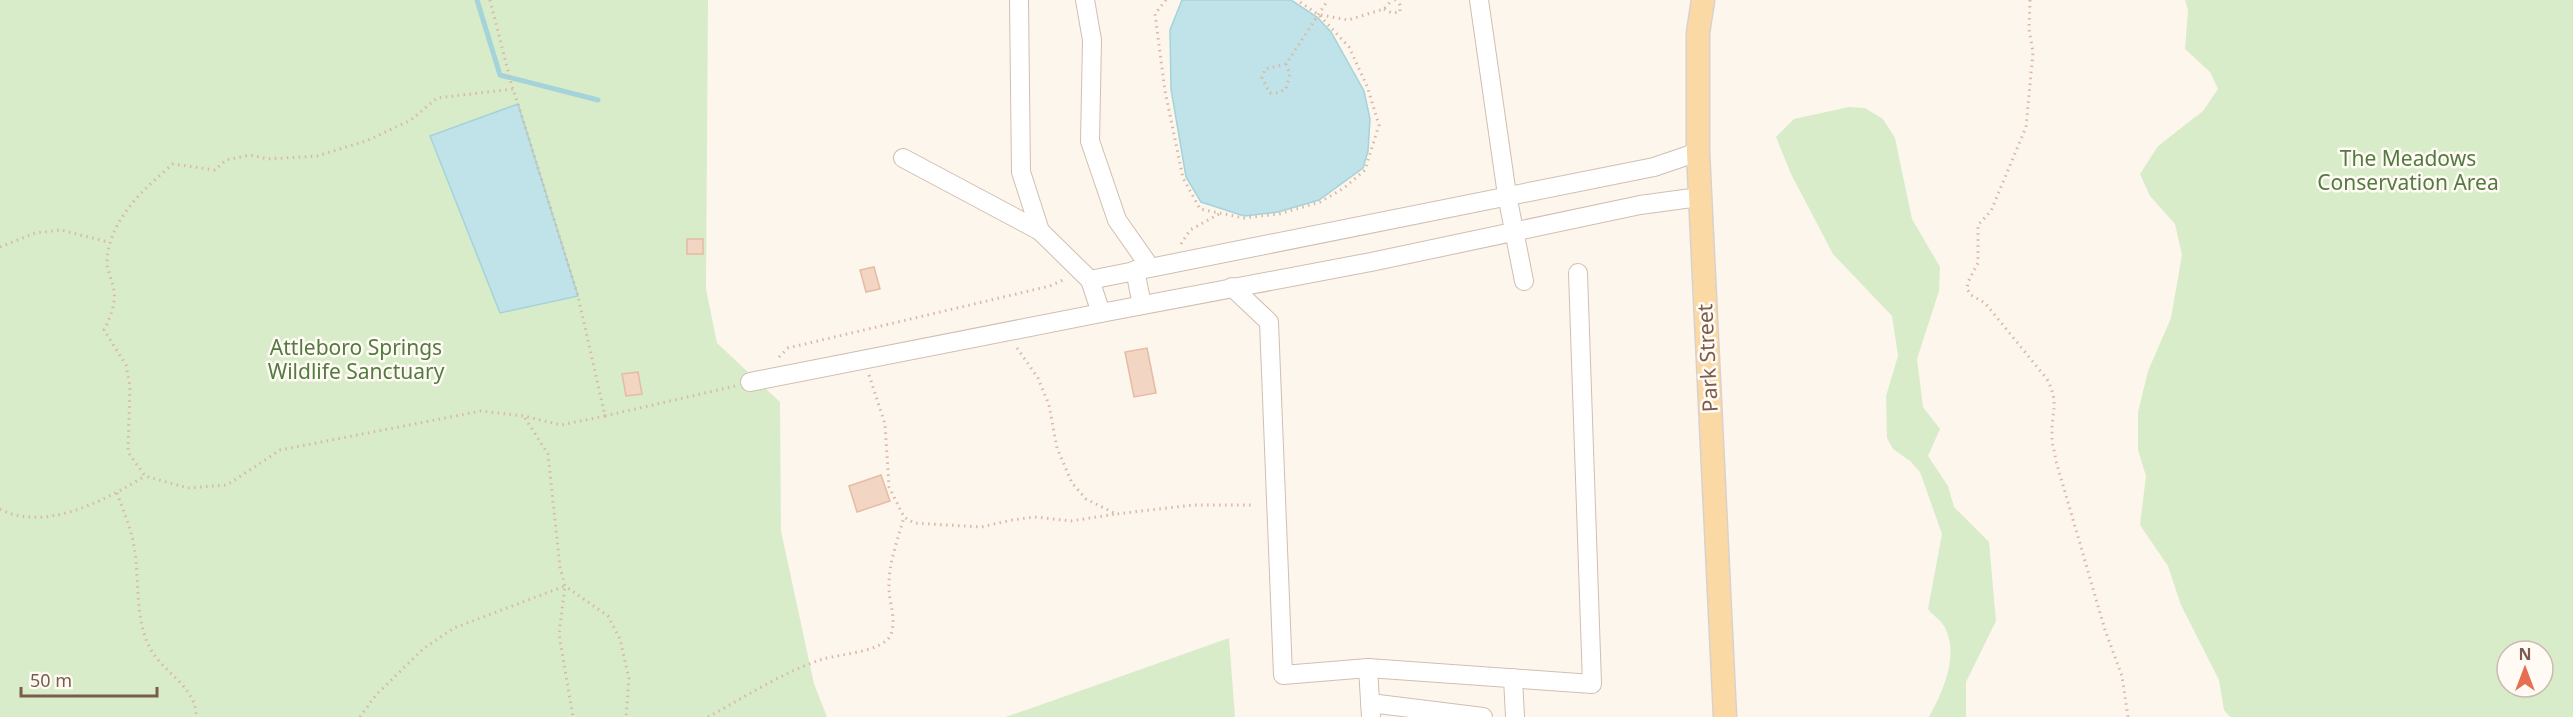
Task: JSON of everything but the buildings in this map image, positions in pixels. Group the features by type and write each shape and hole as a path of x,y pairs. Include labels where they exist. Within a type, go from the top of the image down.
{"main road":[{"name":"Park Street","path":"1702,0 1698,33 1699,197 1725,717"}],"lane":[{"path":"1019,0 1021,172 1040,231"},
{"path":"1085,0 1092,40 1090,141 1117,220 1142,269 1142,305"},
{"path":"1479,0 1508,195 1524,281"},
{"path":"1089,280 1654,167 1698,152"},
{"path":"903,158 1040,231 1089,280 1101,313"},
{"path":"750,382 1232,287 1371,262 1640,205 1699,197"},
{"path":"1232,287 1269,322 1283,675 1368,668 1592,684 1578,273"},
{"path":"1368,668 1370,710 1483,717"},
{"path":"1513,678 1515,717"}],"path":[{"path":"490,0 513,89 578,296 605,416"},
{"path":"1166,0 1155,14 1165,91 1183,178 1200,209 1244,218 1279,214 1320,202 1344,188 1365,170 1379,124 1367,86 1349,47 1319,15 1297,0"},
{"path":"1286,64 1290,82 1286,89 1270,93 1262,78 1265,69 1286,64 1328,0"},
{"path":"1319,15 1348,20 1384,9 1394,0 1400,5 1400,12 1392,13 1384,9"},
{"path":"2030,0 2029,28 2033,52 2026,127 1991,211 1978,225 1978,262 1967,289 1971,295 1985,303 2047,379 2053,391 2056,405 2052,437 2056,461 2105,630 2122,676 2128,717"},
{"path":"513,89 437,98 411,120 366,141 317,156 268,159 250,155 226,160 215,170 173,164 134,201 108,242 107,267 115,292 112,315 104,330 126,366 130,386 128,452 145,476 188,488 227,485 280,450 481,411 524,416 561,425 605,416 750,382 763,374 788,348 1050,286 1064,279 1089,280"},
{"path":"1176,250 1190,230 1219,214"},
{"path":"0,247 35,233 61,230 108,242"},
{"path":"1005,332 1038,378 1049,405 1057,448 1072,483 1086,499 1116,514"},
{"path":"865,360 885,424 889,488 904,517 914,523 981,527 1035,517 1071,521 1194,505 1251,505"},
{"path":"524,416 548,454 560,567 565,586 559,634 573,717"},
{"path":"0,509 15,517 52,518 117,493 145,476"},
{"path":"117,493 134,544 140,614 150,649 166,671 185,688 196,707 196,717"},
{"path":"708,717 789,673 823,659 879,646 890,637 894,620 888,587 904,517"},
{"path":"360,717 376,694 423,649 454,628 565,586"},
{"path":"565,586 608,616 620,639 628,679 626,717"}],"green space":[{"name":"Attleboro Springs Wildlife Sanctuary","path":"0,0 708,0 706,289 717,343 780,402 781,531 814,684 827,717 0,717"},
{"name":"The Meadows Conservation Area","path":"2185,0 2573,0 2573,717 2230,717 2224,710 2219,680 2181,605 2168,566 2140,525 2146,476 2138,450 2138,412 2148,371 2171,318 2182,255 2175,224 2150,196 2140,174 2158,146 2203,111 2218,89 2210,72 2185,49 2188,10"},
{"path":"1849,107 1865,108 1883,119 1895,138 1912,219 1940,267 1939,291 1917,359 1923,407 1940,429 1928,456 1948,486 1954,507 1989,542 1996,621 1966,682 1966,717 1929,717 1940,696 1950,661 1949,637 1944,626 1928,609 1942,534 1920,472 1910,461 1893,449 1887,438 1886,396 1898,356 1892,316 1833,254 1791,174 1776,137 1794,119"},
{"path":"1229,638 1235,717 1005,717 1029,709"}],"water":[{"path":"1182,0 1291,0 1317,17 1331,32 1364,91 1370,119 1368,151 1363,168 1319,200 1278,212 1244,216 1201,202 1186,177 1171,89 1170,30"},
{"path":"518,104 578,296 500,313 430,136"}],"waterway":[{"path":"477,0 500,75 598,100"}]}
